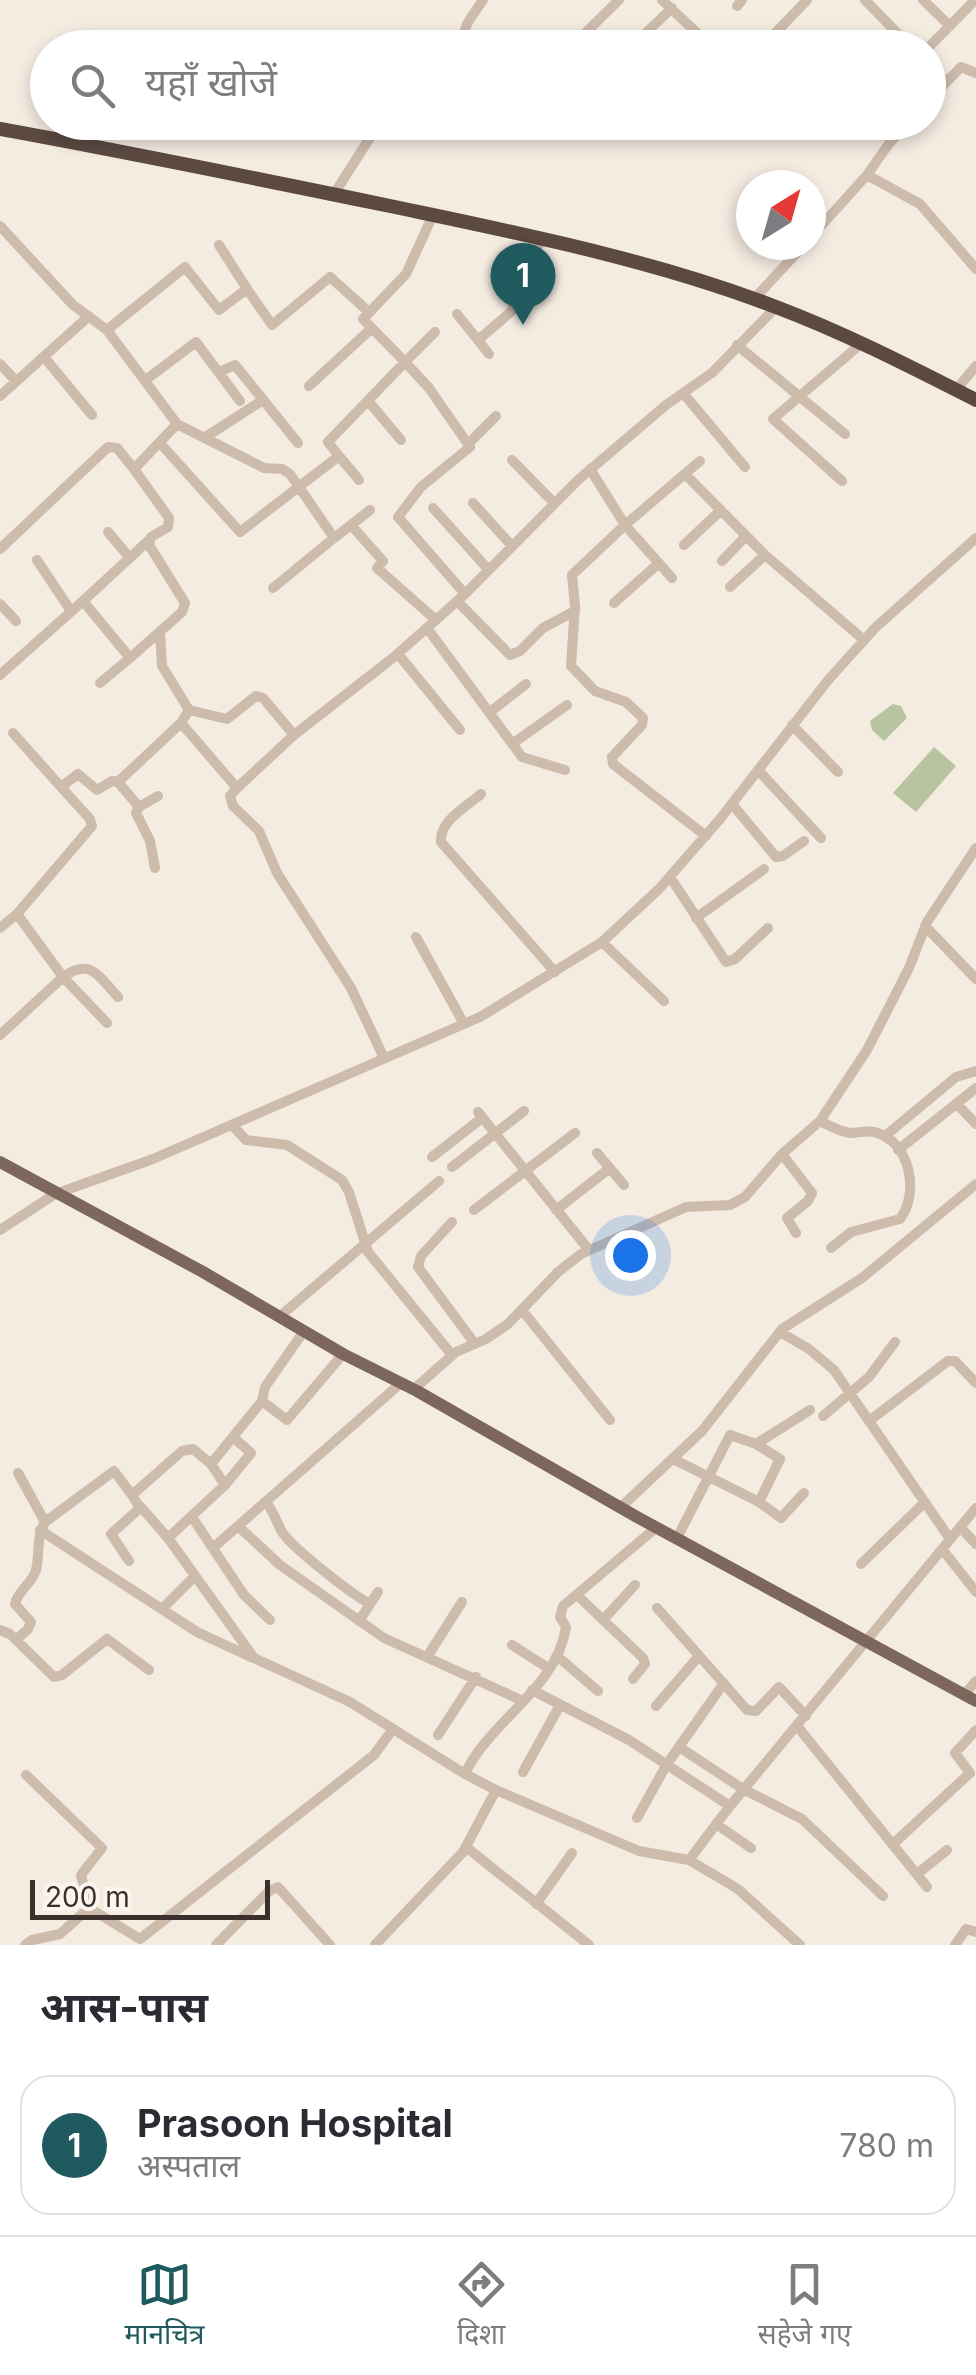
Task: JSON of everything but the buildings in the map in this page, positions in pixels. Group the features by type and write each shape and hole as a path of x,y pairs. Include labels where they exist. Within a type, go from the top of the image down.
{"highway":[{"path":"2,134 30,139"},
{"path":"35,140 334,194 542,238 776,307 862,343 976,400"}],"main road":[{"path":"0,1162 970,1698"}],"street":[{"path":"465,30 483,0"},
{"path":"588,30 619,0"},
{"path":"779,30 807,0"},
{"path":"865,0 894,30"},
{"path":"922,0 950,26"},
{"path":"946,30 976,0"},
{"path":"645,30 667,4 695,30"},
{"path":"946,82 961,67 976,73"},
{"path":"334,194 368,140"},
{"path":"826,221 868,175 893,140"},
{"path":"868,175 920,204 976,270"},
{"path":"433,215 406,274 363,319 406,362 470,442"},
{"path":"0,226 74,305 106,330 177,424 264,468 282,469 290,474 334,538"},
{"path":"478,340 514,310 502,286 530,260 542,238"},
{"path":"219,245 272,325 330,277 369,312"},
{"path":"754,300 790,260"},
{"path":"106,330 185,267 219,310 248,290"},
{"path":"384,1058 351,988 277,873 259,831 233,806 230,796 294,735 398,654 590,469 712,372 776,307"},
{"path":"458,314 490,354"},
{"path":"0,396 90,316"},
{"path":"309,386 372,328"},
{"path":"360,480 328,442 435,332"},
{"path":"146,380 196,342 240,400"},
{"path":"842,481 773,419 862,343"},
{"path":"738,345 844,434"},
{"path":"44,356 92,416"},
{"path":"0,364 15,380"},
{"path":"220,372 234,364 298,444"},
{"path":"956,390 976,366"},
{"path":"683,393 745,467"},
{"path":"204,438 263,400"},
{"path":"369,402 400,440"},
{"path":"496,416 470,442 467,451 421,487 398,517 510,655 520,651 543,628 575,611"},
{"path":"134,470 177,424"},
{"path":"160,442 240,532 339,456"},
{"path":"0,549 108,447 117,448 169,518 168,526 0,675"},
{"path":"512,460 554,503"},
{"path":"700,461 572,575 575,611 569,661 574,672 596,691 626,702 644,718 612,757 613,764 706,836"},
{"path":"590,469 625,525 672,578"},
{"path":"685,474 765,556 864,640"},
{"path":"474,504 511,545"},
{"path":"432,508 487,568"},
{"path":"273,588 370,510"},
{"path":"684,544 720,510"},
{"path":"351,525 383,561 377,568 431,624 512,744 528,760 565,770"},
{"path":"108,532 129,557"},
{"path":"722,561 746,536"},
{"path":"0,1230 55,1194 153,1158 464,1024 602,942 670,877 706,836 864,640 976,538"},
{"path":"100,683 182,612 185,602 148,541"},
{"path":"730,587 765,556"},
{"path":"37,560 71,611"},
{"path":"614,602 659,563"},
{"path":"82,601 130,658"},
{"path":"0,604 16,621"},
{"path":"160,633 162,666 189,710 227,719 256,696 263,698 294,735"},
{"path":"398,654 460,730"},
{"path":"490,712 526,684"},
{"path":"512,744 567,706"},
{"path":"118,782 182,723 189,710"},
{"path":"182,723 237,788"},
{"path":"792,725 838,772"},
{"path":"0,928 17,914 92,826 90,819 13,733"},
{"path":"758,770 822,838"},
{"path":"61,787 78,774 97,790 112,780 138,807"},
{"path":"481,794 446,824 441,842 555,972"},
{"path":"155,868 150,841 136,814 138,807 158,796"},
{"path":"732,804 776,857 804,842"},
{"path":"214,1547 407,1386 452,1355 497,1333 558,1272 589,1250 686,1207 738,1203 782,1154 820,1121 866,1050 909,968 925,926 976,848"},
{"path":"696,918 764,869"},
{"path":"670,877 726,962 736,959 768,928"},
{"path":"17,914 63,976 107,1023"},
{"path":"925,926 976,979"},
{"path":"416,937 464,1024"},
{"path":"602,942 664,1001"},
{"path":"0,1036 63,976 80,967 89,968 118,997"},
{"path":"885,1136 956,1077 976,1071"},
{"path":"898,1150 976,1088"},
{"path":"957,1104 976,1124"},
{"path":"452,1167 524,1111"},
{"path":"432,1157 480,1115 589,1250"},
{"path":"820,1121 842,1131 871,1130 885,1136 898,1150 911,1175 904,1215 894,1222 850,1232 832,1248"},
{"path":"232,1124 246,1140 287,1145 342,1180 350,1192 365,1246 452,1355"},
{"path":"474,1210 575,1133"},
{"path":"597,1152 624,1185"},
{"path":"782,1154 812,1193 787,1218 796,1233"},
{"path":"556,1210 610,1168"},
{"path":"280,1317 439,1181"},
{"path":"621,1508 702,1431 780,1332 862,1278 976,1184"},
{"path":"452,1222 421,1256 418,1266 475,1344"},
{"path":"522,1310 610,1420"},
{"path":"211,1464 262,1401 265,1387 304,1331"},
{"path":"780,1332 822,1360 851,1393 950,1539"},
{"path":"823,1416 869,1377 895,1342"},
{"path":"262,1401 287,1420 343,1354"},
{"path":"869,1420 948,1362 955,1361 976,1383"},
{"path":"756,1444 810,1410"},
{"path":"677,1538 730,1435 756,1444 780,1460 758,1502"},
{"path":"168,1538 225,1485 250,1454 233,1437"},
{"path":"132,1494 182,1451 193,1449 211,1464 225,1485"},
{"path":"673,1459 758,1502 781,1518 804,1492"},
{"path":"16,1640 30,1626 29,1619 15,1604 35,1575 43,1526 114,1470 254,1658"},
{"path":"18,1473 43,1526 197,1632 343,1698 496,1790 639,1851 690,1860 738,1888 800,1945"},
{"path":"266,1502 278,1517 284,1534 350,1592 370,1604"},
{"path":"861,1564 925,1502"},
{"path":"128,1561 112,1534 140,1506"},
{"path":"690,1860 743,1789 976,1508"},
{"path":"192,1516 244,1596 270,1620"},
{"path":"238,1526 280,1566 394,1644 523,1701"},
{"path":"464,1774 477,1751 557,1656 566,1627 560,1612 657,1527"},
{"path":"960,1527 976,1544"},
{"path":"942,1549 976,1592"},
{"path":"162,1609 194,1576"},
{"path":"603,1620 635,1585"},
{"path":"359,1621 378,1592"},
{"path":"576,1595 645,1661 633,1679"},
{"path":"427,1657 462,1602"},
{"path":"657,1608 750,1712 779,1688 806,1716"},
{"path":"0,1630 54,1677 62,1675 107,1639 149,1670"},
{"path":"512,1645 548,1668"},
{"path":"557,1656 598,1691"},
{"path":"656,1706 699,1656"},
{"path":"438,1735 476,1677"},
{"path":"970,1698 976,1681"},
{"path":"636,1818 667,1764 724,1683"},
{"path":"532,1690 600,1724 730,1806"},
{"path":"523,1772 560,1705"},
{"path":"797,1726 927,1887"},
{"path":"26,1775 102,1848 82,1876 89,1908 143,1942 374,1755 393,1729"},
{"path":"893,1844 970,1773 956,1753 976,1730"},
{"path":"678,1748 743,1789 802,1819 883,1896"},
{"path":"375,1945 466,1847 496,1790"},
{"path":"716,1824 751,1848"},
{"path":"466,1847 589,1945"},
{"path":"917,1874 946,1850"},
{"path":"536,1904 572,1853"},
{"path":"216,1945 278,1887 330,1945"},
{"path":"25,1945 60,1934 89,1908"},
{"path":"955,1945 966,1929 976,1932"}],"green space":[{"path":"893,704 901,706 907,718 884,741 872,730 870,721"},
{"path":"934,747 956,766 916,812 893,793"}],"place":[{"name":"Prasoon Hospital","path":"523,325"}]}
